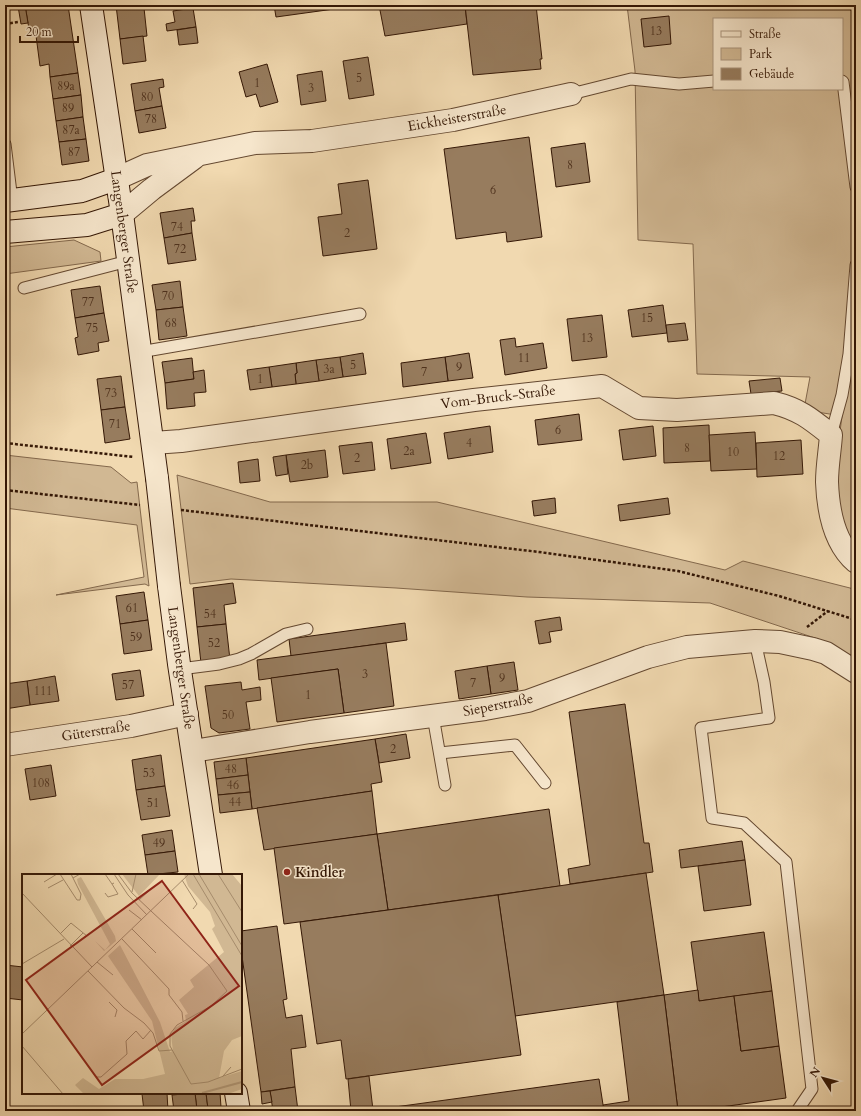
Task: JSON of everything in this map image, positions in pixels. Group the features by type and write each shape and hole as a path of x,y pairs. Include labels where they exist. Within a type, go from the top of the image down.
{"street":[{"name":"Langenberger Straße","path":"91,5 122,214 155,460 180,669 211,874"},
{"name":"Eickheisterstraße","path":"8,201 82,191 116,179 147,165 255,143 312,141 453,120 571,94"},
{"name":"Eickheisterstraße","path":"122,214 152,189 198,155"},
{"path":"5,232 87,225 122,214"},
{"name":"Vom-Bruck-Straße","path":"155,460 181,441 474,400 602,386 639,408 677,410 774,404 789,407 800,412 831,435"},
{"path":"831,435 827,481 831,513 836,534 850,556 856,562"},
{"name":"Sieperstraße","path":"193,751 310,732 485,709 528,701 648,657 687,647 755,641 780,642 812,649 826,654 856,672"},
{"name":"Güterstraße","path":"5,745 131,726 187,714"},
{"path":"236,1094 239,1111"}],"lane":[{"name":"Eickheisterstraße","path":"571,94 630,79 679,84 713,81"},
{"path":"843,82 856,187"},
{"path":"5,144 8,201"},
{"path":"24,288 128,262"},
{"path":"831,435 842,395 849,354 856,265"},
{"path":"140,352 360,314"},
{"path":"180,669 219,664 240,659 286,634 307,629"},
{"path":"755,641 764,682 769,718 701,728 712,818 744,823 786,862 812,1088 798,1111"},
{"path":"433,716 445,785"},
{"path":"440,753 515,745 545,783"}],"path":[{"path":"5,20 8,20 6,5"},
{"path":"5,24 18,22"},
{"path":"5,443 155,460"},
{"path":"5,490 141,505"},
{"path":"179,510 539,552 678,571 779,596 856,620"}],"green space":[{"path":"627,5 856,5 856,554 836,508 839,439 842,416 817,412 805,404 810,377 697,374 693,244 638,240 635,71"},
{"path":"74,240 100,252 101,261 5,274 5,247"},
{"path":"5,455 111,467 131,483 137,482 149,586 145,584 56,595 144,577 137,525 5,508"},
{"path":"177,475 270,502 437,502 725,570 743,561 850,588 856,590 856,659 821,640 710,603 527,597 231,579 190,584"}],"building":[{"path":"25,5 68,5 78,73 50,77 49,64 40,66 35,28 29,29"},
{"path":"25,5 28,23 21,24 18,6"},
{"path":"116,5 148,5 149,7 144,8 147,36 120,39"},
{"path":"274,5 363,5 276,17"},
{"path":"379,5 465,5 467,24 385,36"},
{"path":"465,5 536,5 542,59 540,59 541,69 473,75"},
{"path":"848,5 856,5 856,8 850,10"},
{"path":"193,8 196,27 167,31 166,24 175,22 173,11"},
{"path":"669,16 671,44 644,47 641,19"},
{"path":"196,27 198,43 179,45 177,30"},
{"path":"143,36 146,61 123,64 120,39"},
{"path":"368,57 374,95 349,99 343,61"},
{"path":"267,64 278,102 260,107 256,94 246,97 239,72"},
{"path":"322,71 326,101 301,105 297,75"},
{"path":"78,73 81,95 53,99 50,77"},
{"path":"163,79 164,87 159,88 162,106 135,111 131,84"},
{"path":"81,95 83,117 56,121 53,99"},
{"path":"162,106 166,128 139,133 135,111"},
{"path":"83,117 86,139 59,142 56,121"},
{"path":"529,137 542,237 507,242 506,232 456,239 444,149"},
{"path":"86,139 89,161 62,165 59,142"},
{"path":"585,143 590,182 556,187 551,148"},
{"path":"368,180 377,249 323,256 318,217 342,214 338,184"},
{"path":"193,208 195,221 191,221 192,233 164,238 160,213"},
{"path":"192,233 196,260 168,264 164,238"},
{"path":"180,281 183,307 156,310 152,285"},
{"path":"100,286 104,313 75,318 71,290"},
{"path":"663,305 667,333 632,337 628,310"},
{"path":"183,307 187,336 159,340 156,310"},
{"path":"104,313 109,341 98,343 99,351 78,355 75,338 78,337 75,318"},
{"path":"602,315 607,357 572,361 567,319"},
{"path":"685,323 688,340 668,342 666,325"},
{"path":"515,338 516,347 543,343 547,368 505,375 500,340"},
{"path":"363,353 366,374 343,377 340,357"},
{"path":"469,353 473,378 448,381 445,357"},
{"path":"340,357 343,377 319,381 316,360"},
{"path":"445,357 448,381 403,387 401,363"},
{"path":"192,358 194,379 165,383 162,362"},
{"path":"316,360 319,381 296,384 296,363"},
{"path":"296,363 296,384 272,387 269,367"},
{"path":"269,367 272,387 250,390 247,370"},
{"path":"204,370 206,392 194,393 195,406 167,409 165,383 194,379 193,372"},
{"path":"121,376 125,407 101,410 97,379"},
{"path":"780,378 782,391 751,394 749,381"},
{"path":"125,407 130,439 105,443 101,410"},
{"path":"579,414 582,440 538,445 535,420"},
{"path":"709,425 710,461 664,463 663,428"},
{"path":"490,426 493,452 448,459 444,433"},
{"path":"653,426 656,456 623,460 619,430"},
{"path":"755,432 757,469 711,471 709,435"},
{"path":"426,433 431,463 391,469 387,439"},
{"path":"801,440 803,474 757,477 756,443"},
{"path":"372,442 375,470 343,474 339,446"},
{"path":"325,450 328,477 290,482 286,455"},
{"path":"286,455 288,474 276,476 273,457"},
{"path":"258,459 260,481 240,483 238,462"},
{"path":"555,498 556,513 534,516 532,501"},
{"path":"668,498 670,514 620,521 618,505"},
{"path":"233,583 236,603 224,605 226,624 197,627 193,588"},
{"path":"144,592 148,620 120,624 116,596"},
{"path":"560,617 562,630 549,632 551,642 539,644 535,621"},
{"path":"148,620 152,650 124,654 120,624"},
{"path":"405,623 407,640 291,656 289,639"},
{"path":"226,624 230,660 201,663 197,627"},
{"path":"386,643 394,706 344,713 338,669 259,680 257,660"},
{"path":"514,662 518,690 491,694 487,666"},
{"path":"487,666 491,694 459,699 455,671"},
{"path":"338,669 344,713 277,722 271,678"},
{"path":"140,670 144,696 116,700 112,674"},
{"path":"55,676 59,701 30,705 27,681"},
{"path":"27,681 30,705 5,709 5,684"},
{"path":"241,682 242,690 260,687 261,700 246,702 250,729 219,733 211,728 205,686"},
{"path":"625,704 644,843 649,843 653,872 570,884 568,869 590,865 569,712"},
{"path":"406,734 410,758 379,763 375,739"},
{"path":"375,739 382,782 371,784 372,791 252,809 246,758"},
{"path":"161,755 165,786 136,790 132,760"},
{"path":"246,758 248,775 216,779 214,762"},
{"path":"51,765 56,796 30,800 25,769"},
{"path":"248,775 250,792 218,795 216,779"},
{"path":"165,786 170,816 141,820 136,790"},
{"path":"372,791 377,834 264,850 257,808"},
{"path":"250,792 252,809 220,813 218,795"},
{"path":"549,809 560,886 388,910 377,834"},
{"path":"172,830 175,851 145,855 142,835"},
{"path":"377,834 388,910 284,924 274,848"},
{"path":"742,841 745,860 681,868 679,850"},
{"path":"175,851 178,872 148,874 145,855"},
{"path":"745,860 751,905 704,911 698,866"},
{"path":"646,873 664,995 515,1016 498,895"},
{"path":"498,895 521,1055 346,1079 341,1040 317,1044 300,922"},
{"path":"277,926 287,999 283,1000 286,1018 302,1015 306,1047 291,1049 295,1087 261,1092 242,956 242,931"},
{"path":"764,932 772,991 699,1001 691,942"},
{"path":"5,965 22,967 22,1000 5,998"},
{"path":"698,990 699,1001 734,996 741,1051 779,1046 786,1098 714,1108 714,1111 678,1111 664,995"},
{"path":"772,991 779,1046 741,1051 734,996"},
{"path":"664,995 678,1111 604,1111 603,1105 629,1101 617,1002"},
{"path":"369,1076 373,1110 351,1111 348,1079"},
{"path":"599,1079 604,1111 366,1111 373,1110"},
{"path":"295,1087 298,1111 273,1111 270,1091"},
{"path":"270,1091 272,1102 262,1104 261,1092"},
{"path":"142,1094 167,1094 168,1111 144,1111"},
{"path":"195,1094 206,1094 208,1109 197,1110"},
{"path":"195,1094 197,1110 174,1111 172,1095"},
{"path":"206,1094 220,1094 221,1107 208,1109"}],"place":[{"name":"Kindler","path":"287,872"}]}
